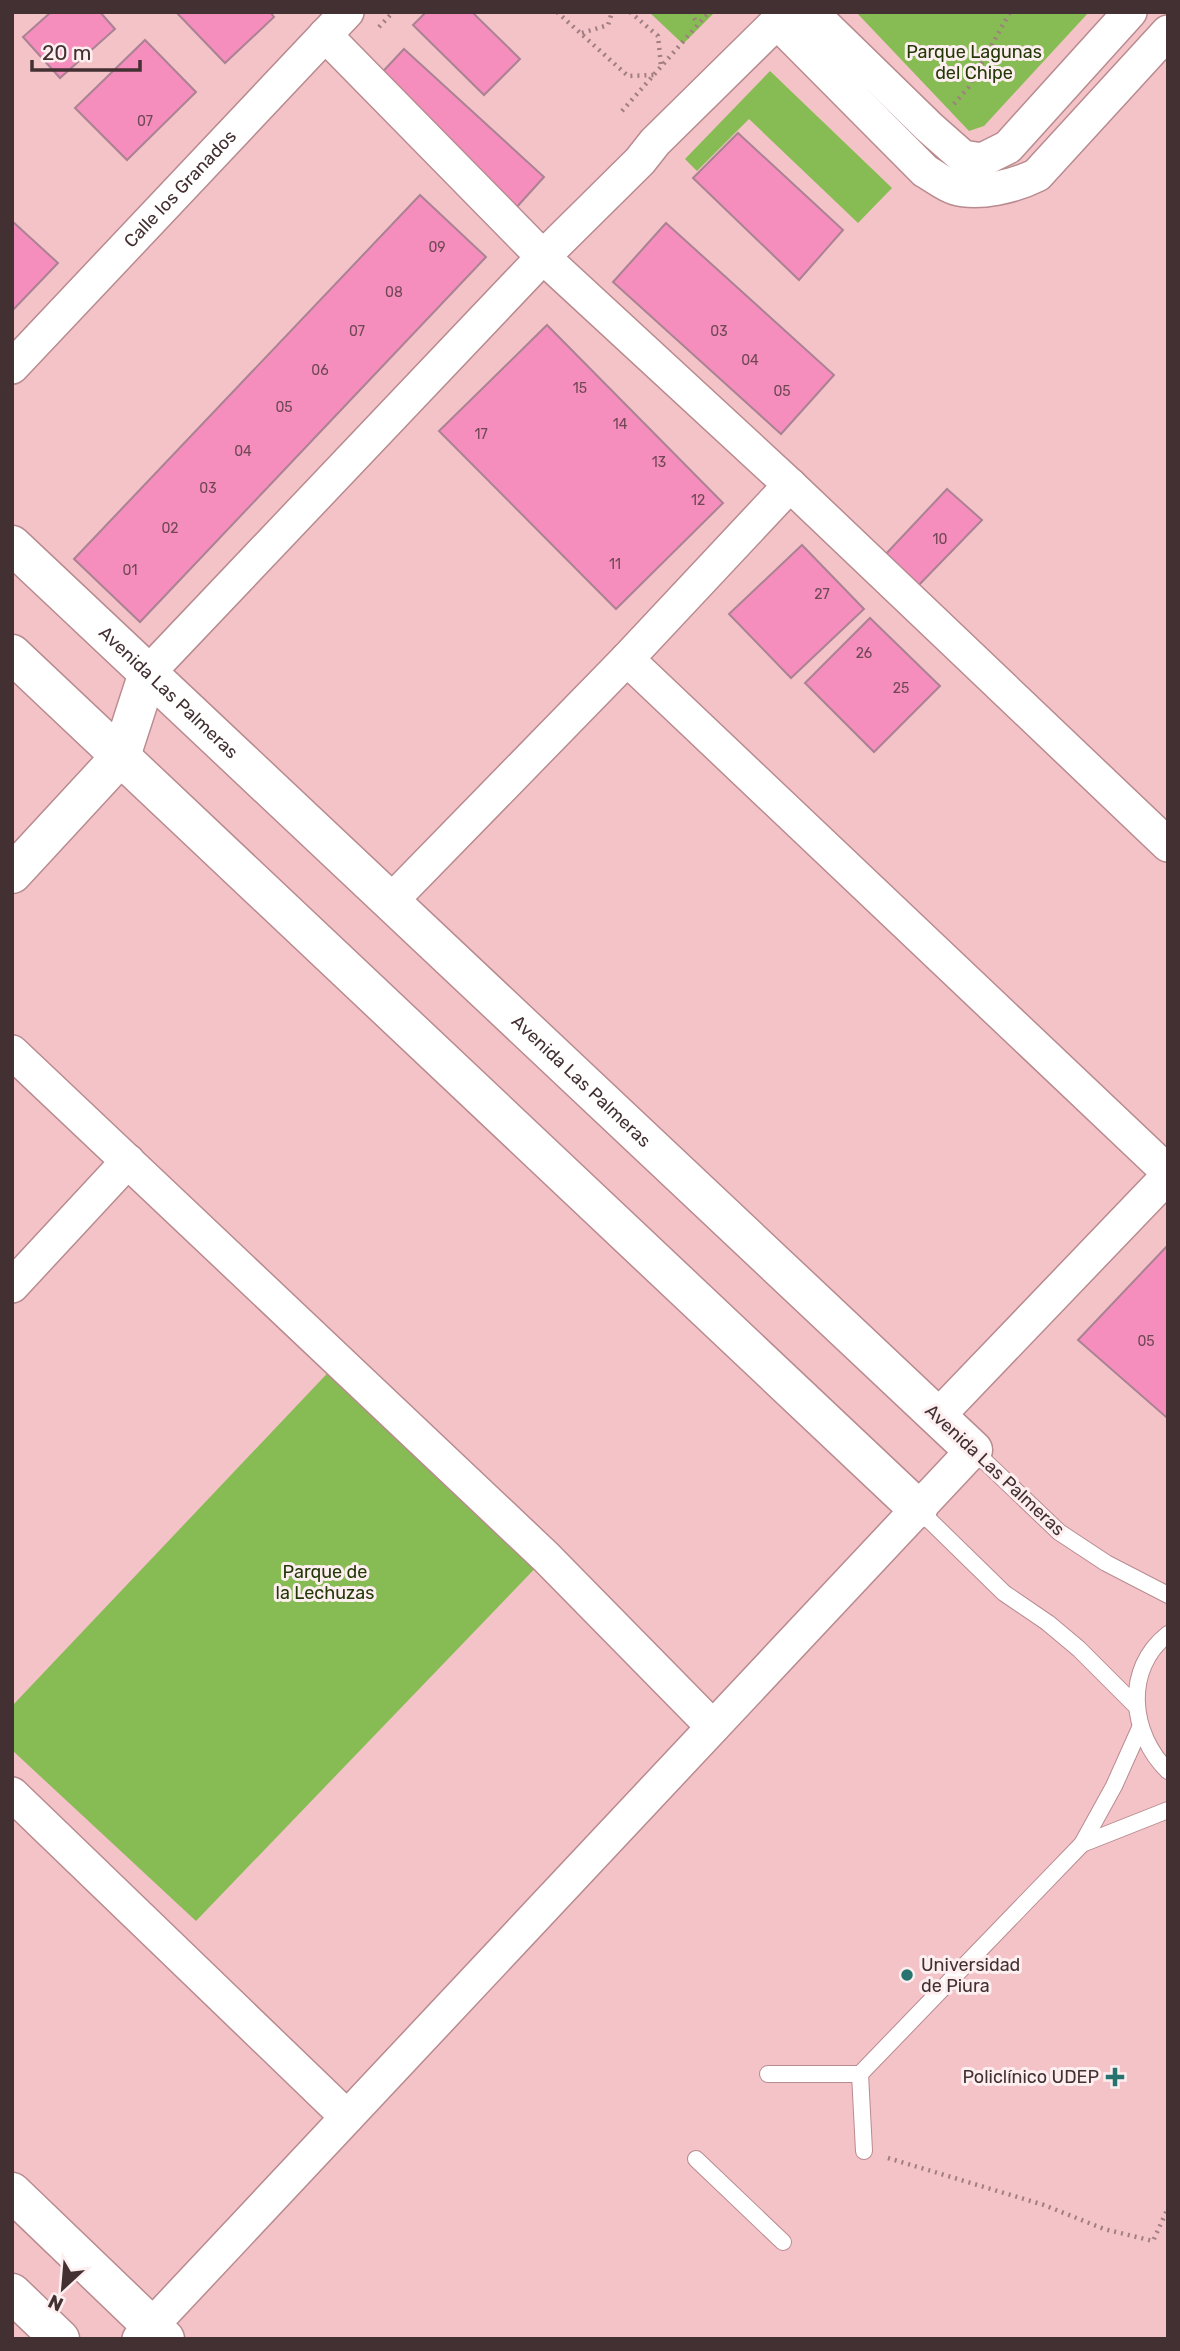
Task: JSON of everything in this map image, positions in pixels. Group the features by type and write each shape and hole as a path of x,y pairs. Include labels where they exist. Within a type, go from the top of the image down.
{"street":[{"path":"811,12 963,157 982,160 1008,147 1130,12"},
{"path":"12,874 121,756 148,673 543,257 782,17 925,171 954,188 985,189 1016,185 1037,175 1168,32"},
{"path":"336,24 543,257 790,485 1168,845"},
{"name":"Calle los Granados","path":"12,366 336,24"},
{"path":"390,902 627,659 790,485"},
{"name":"Avenida Las Palmeras","path":"12,545 973,1450"},
{"path":"12,654 918,1509"},
{"path":"627,659 1168,1174 937,1416"},
{"path":"12,1052 546,1557 713,1727"},
{"path":"12,1286 128,1161"},
{"path":"12,2192 152,2334 347,2117 973,1450"},
{"path":"12,1794 347,2117"},
{"path":"12,2293 60,2339"}],"lane":[{"name":"Avenida Las Palmeras","path":"973,1450 1059,1532 1106,1563 1168,1595"},
{"path":"918,1509 1004,1592 1079,1649 1135,1705"},
{"path":"1168,1634 1149,1656 1139,1680 1135,1705 1140,1728 1150,1750 1168,1772"},
{"path":"768,2074 860,2074 1082,1844 1114,1786 1140,1728"},
{"path":"1082,1844 1168,1810"},
{"path":"860,2074 863,2151"},
{"path":"696,2159 783,2242"}],"path":[{"path":"557,12 628,76 654,75"},
{"path":"581,33 608,25 612,12"},
{"path":"630,12 659,36 661,66"},
{"path":"691,12 697,24"},
{"path":"622,111 709,12"},
{"path":"949,110 968,88 1010,12"},
{"path":"863,2151 1044,2205 1104,2229 1153,2241 1168,2208"}],"green space":[{"path":"649,12 715,12 683,44"},
{"name":"Parque Lagunas del Chipe","path":"856,12 1089,12 984,126 969,131"},
{"path":"770,71 892,188 858,223 749,119 697,171 685,159"},
{"name":"Parque de la Lechuzas","path":"339,1361 546,1557 196,1921 12,1750 12,1706"}],"building":[{"path":"51,12 100,12 115,29 60,78 23,37"},
{"path":"176,12 270,12 274,17 225,63"},
{"path":"426,12 472,12 520,59 484,95 413,25"},
{"path":"145,40 196,92 127,160 75,108"},
{"path":"404,49 544,177 515,209 374,81"},
{"path":"738,133 843,230 799,280 693,178"},
{"path":"420,195 486,257 140,622 74,559"},
{"path":"12,221 58,263 12,311"},
{"path":"666,223 834,375 781,434 613,282"},
{"path":"547,325 723,503 616,609 439,431"},
{"path":"947,489 982,520 914,590 883,557"},
{"path":"802,545 864,609 791,678 729,614"},
{"path":"870,618 940,686 874,752 805,683"},
{"path":"1168,1245 1168,1415 1166,1417 1078,1340"}],"place":[{"name":"Universidad de Piura","path":"907,1975"},
{"name":"Policlínico UDEP","path":"1115,2077"}]}
